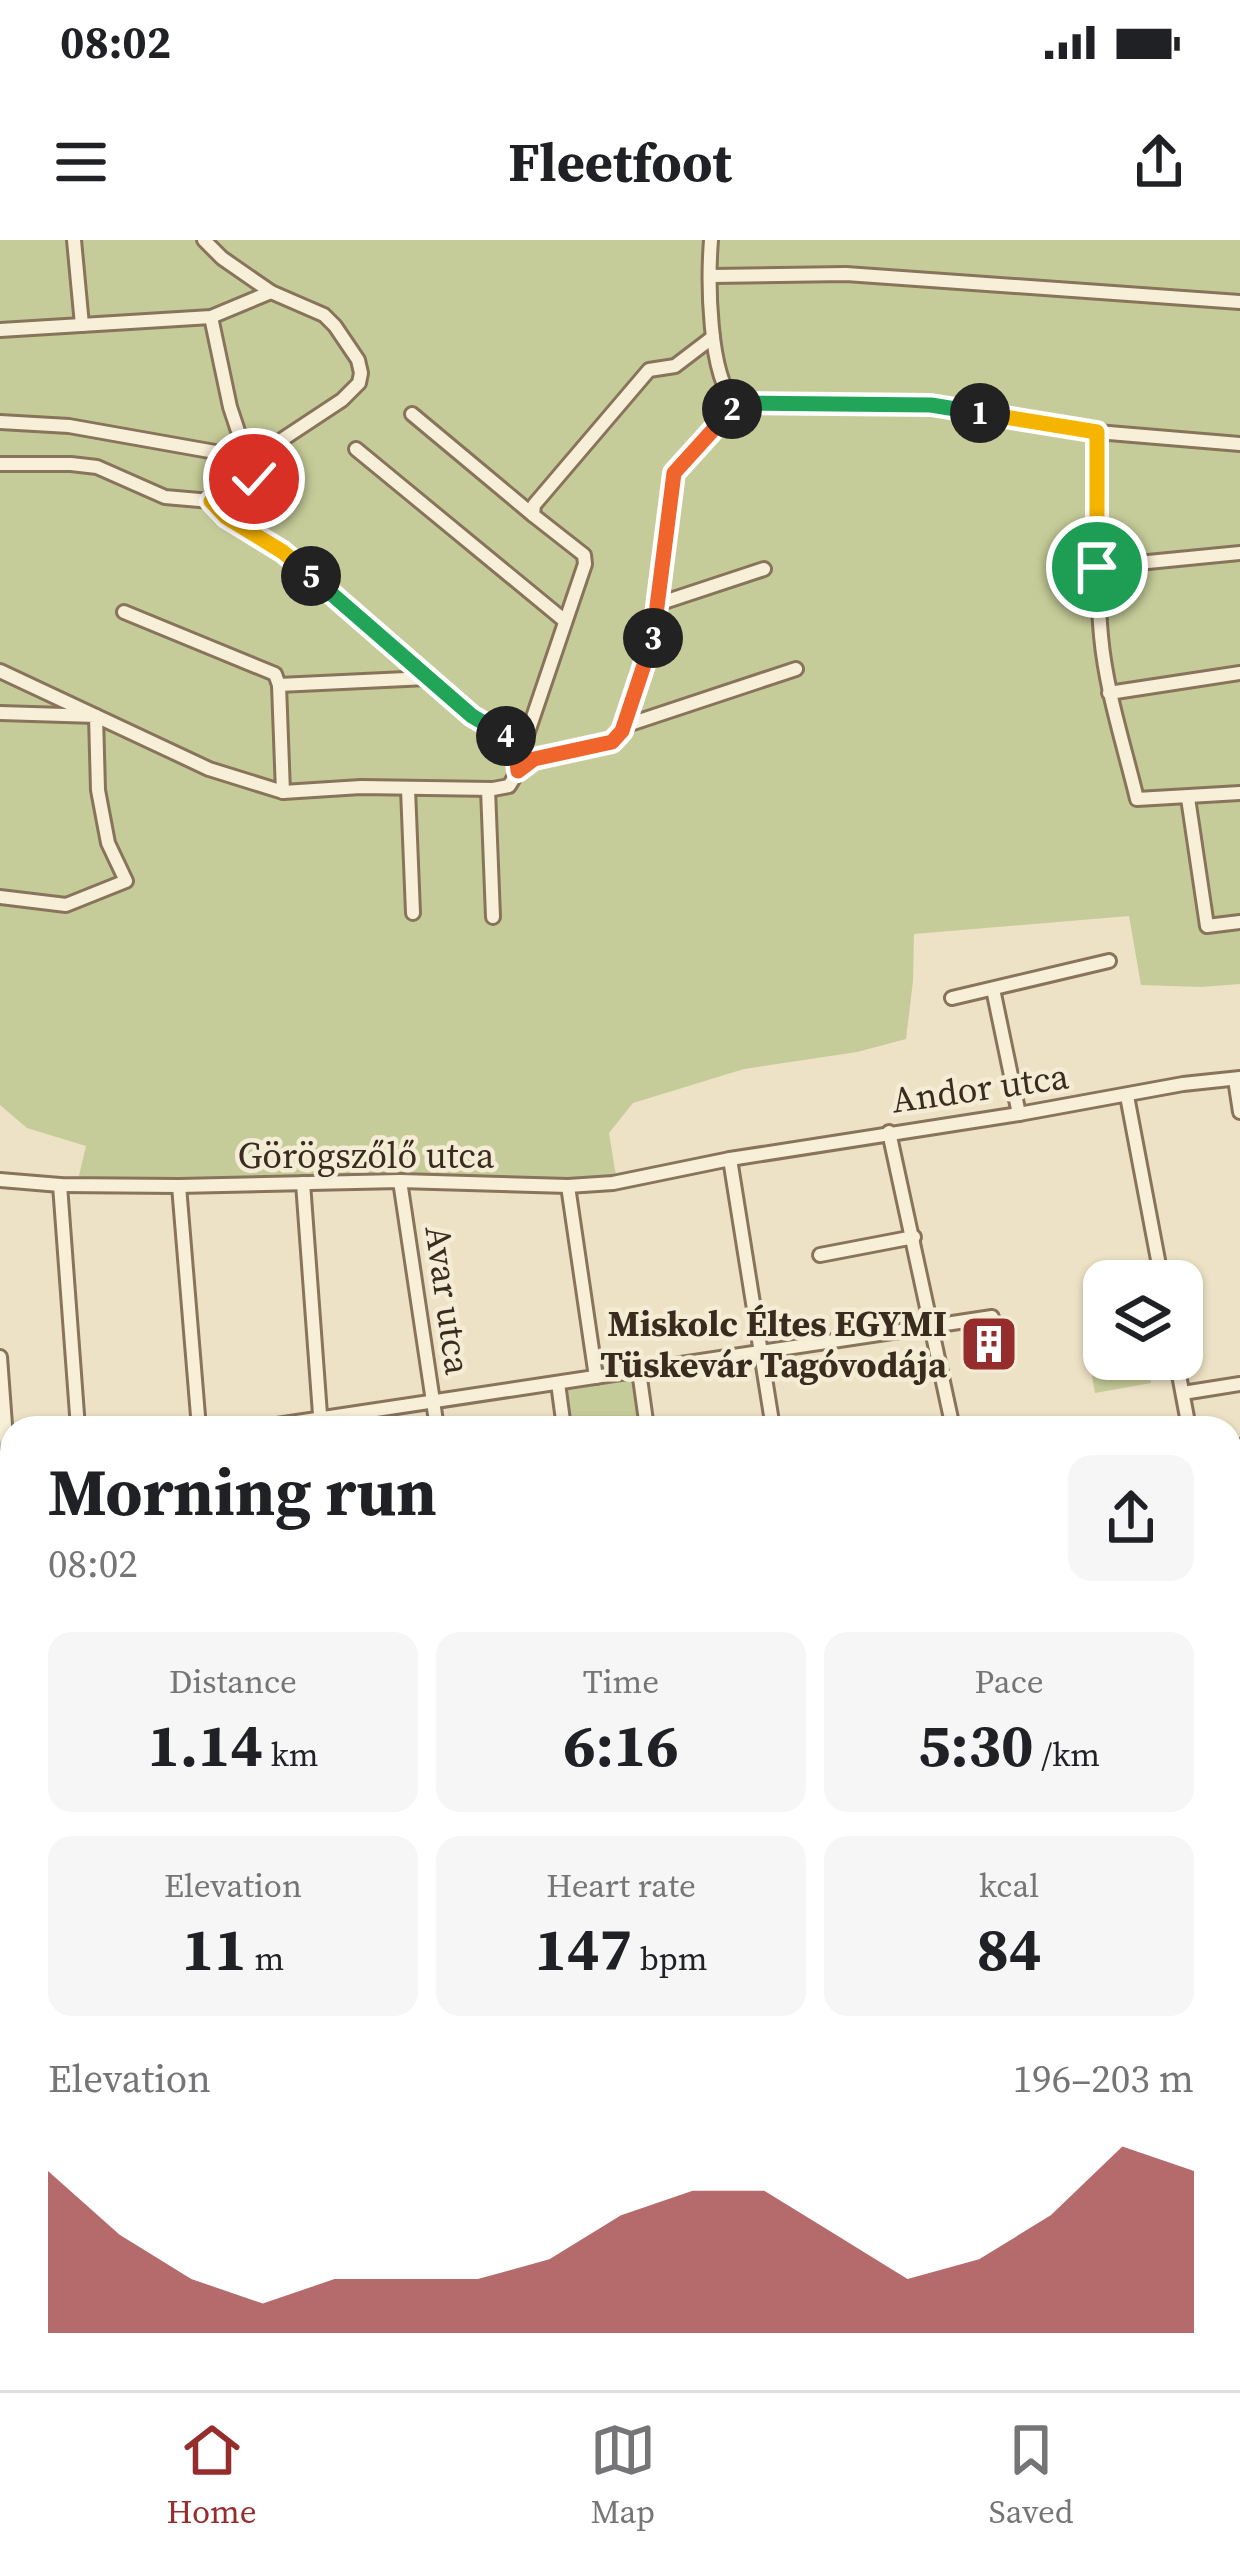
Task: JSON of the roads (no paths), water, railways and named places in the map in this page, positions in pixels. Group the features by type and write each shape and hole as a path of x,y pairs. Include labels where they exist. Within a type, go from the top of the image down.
{"street":[{"path":"74,240 82,325"},
{"path":"0,464 97,467 165,497 211,501 230,496 254,479 283,439 342,400 359,383 358,360 324,315 271,292 204,240"},
{"path":"711,240 716,365 735,403 931,405 1097,432 1240,444"},
{"path":"712,277 846,274 1240,302"},
{"path":"0,330 211,317 271,292"},
{"path":"211,317 230,407 254,479"},
{"path":"532,515 534,505 650,370 675,366 713,338"},
{"path":"0,671 209,769 283,792 509,786 534,759 612,742 624,726 653,636 674,473 735,403"},
{"path":"412,414 584,555 585,564 528,732 515,741"},
{"path":"0,422 69,426 249,458"},
{"path":"1097,432 1101,637 1109,693 1137,799 1240,793"},
{"path":"356,449 565,621"},
{"path":"211,501 226,517 283,552 472,716 515,741"},
{"path":"1097,567 1240,553"},
{"path":"658,604 764,569"},
{"path":"124,612 275,674 283,792"},
{"path":"624,726 796,670"},
{"path":"1109,693 1240,673"},
{"path":"279,685 427,678"},
{"path":"0,713 96,716"},
{"path":"0,897 66,905 126,880 108,843 98,790 96,716"},
{"path":"515,741 518,771"},
{"path":"408,789 413,913"},
{"path":"488,789 493,917"},
{"path":"1188,798 1207,926 1240,922"},
{"path":"952,998 1109,961"},
{"path":"993,989 1019,1114"},
{"path":"1238,1078 1240,1112"},
{"name":"Andor utca","path":"730,1159 1238,1078"},
{"path":"1127,1096 1158,1260"},
{"path":"889,1132 950,1416"},
{"path":"730,1159 771,1416"},
{"name":"Görögszőlő utca","path":"0,1180 60,1185 400,1180 568,1186 613,1183 730,1159"},
{"name":"Avar utca","path":"400,1180 435,1416"},
{"path":"303,1183 320,1416"},
{"path":"60,1185 77,1416"},
{"path":"179,1186 198,1416"},
{"path":"568,1186 596,1377"},
{"path":"820,1255 914,1237"},
{"path":"358,1416 992,1317"},
{"path":"0,1357 4,1416"},
{"path":"639,1370 645,1416"},
{"path":"1180,1380 1187,1416"},
{"path":"558,1383 562,1416"},
{"path":"1183,1393 1240,1384"}],"place":[{"name":"Miskolc Éltes EGYMI Tüskevár Tagóvodája","path":"989,1344"}]}
